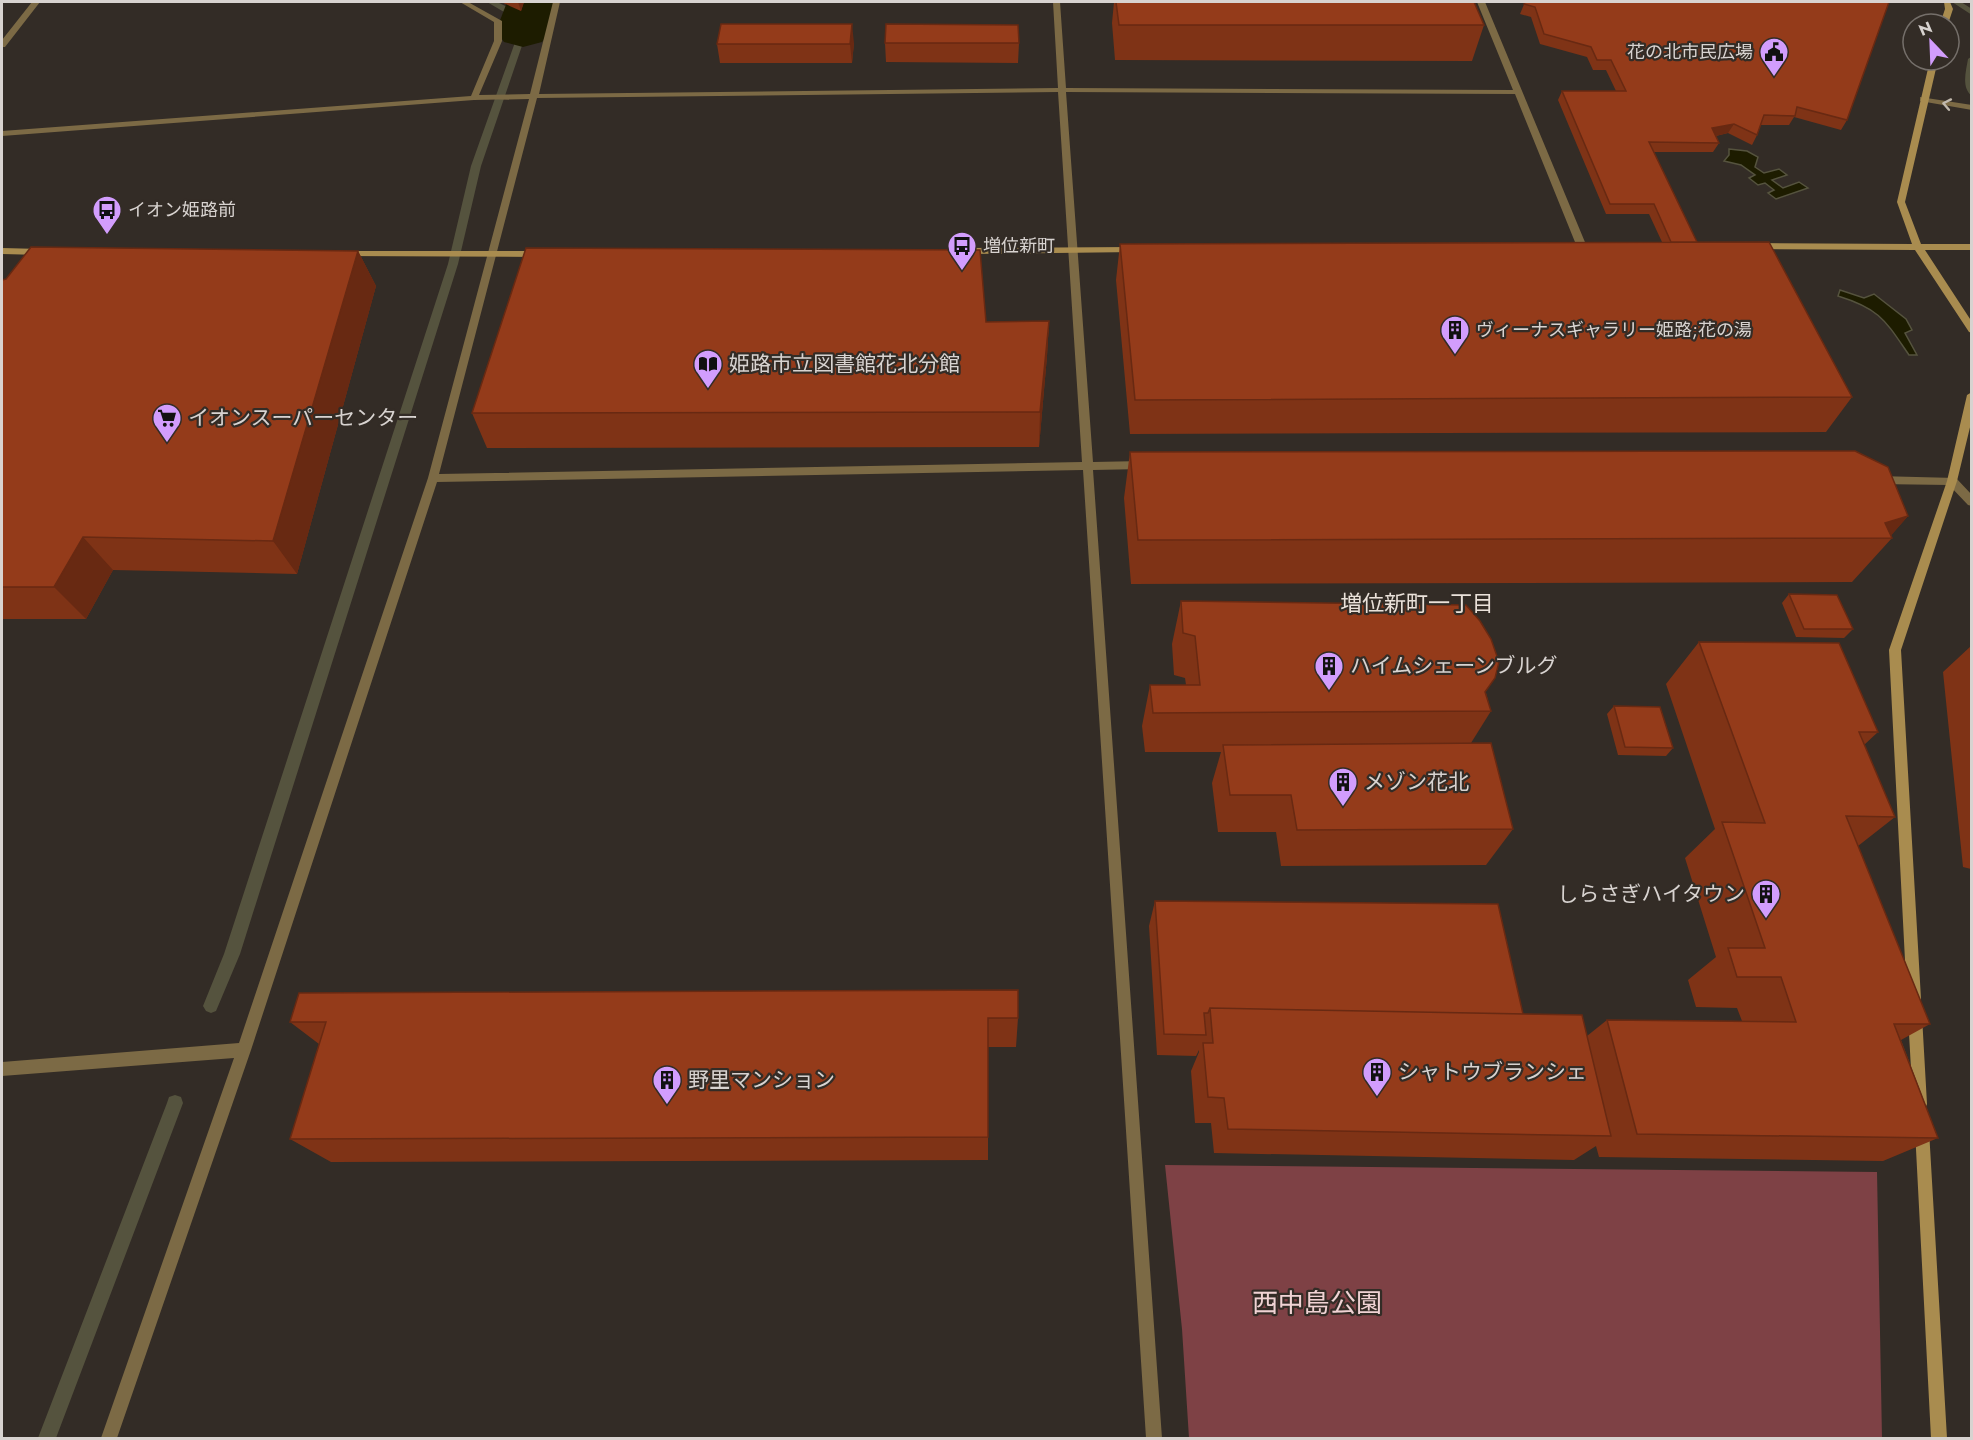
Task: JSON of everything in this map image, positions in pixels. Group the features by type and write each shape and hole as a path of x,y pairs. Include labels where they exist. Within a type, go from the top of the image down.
{"street":[{"path":"2,45 36,2"},
{"path":"463,2 498,21 498,41 474,98"},
{"path":"109,1438 244,1050 433,478 534,96 556,2"},
{"path":"1056,2 1154,1438"},
{"path":"1481,2 1582,247"},
{"path":"1931,72 1901,202 1917,245 1971,330"},
{"path":"2,133 474,98 534,96 1063,90 1519,92"},
{"path":"1923,99 1971,108"},
{"path":"1750,246 1971,247"},
{"path":"1570,247 1594,247"},
{"path":"954,251 1143,250"},
{"path":"2,251 49,252"},
{"path":"333,254 551,254"},
{"path":"1939,1438 1895,650 1952,481 1971,394"},
{"path":"433,478 1087,464 1158,466"},
{"path":"1869,479 1952,481 1971,502"},
{"path":"2,1069 244,1050"}],"green space":[{"name":"西中島公園","path":"1165,1165 1877,1172 1882,1438 1189,1438 1182,1329"}],"shaded area":[{"path":"1729,149 1747,151 1758,157 1755,167 1764,173 1779,169 1787,175 1772,180 1783,188 1799,182 1808,188 1776,199 1768,193 1774,190 1765,183 1758,185 1749,178 1755,175 1741,165 1724,161 1729,155"},
{"path":"1840,290 1864,298 1874,294 1906,319 1912,330 1905,333 1917,355 1909,355 1887,324 1873,311 1838,296"}],"building":[{"path":"1116,2 1474,2 1484,25 1119,25"},
{"name":"花の北市民広場","path":"1525,2 1889,2 1847,120 1797,107 1795,116 1764,115 1757,135 1734,124 1712,128 1719,143 1649,142 1697,242 1671,242 1654,204 1610,204 1562,91 1626,91 1611,60 1597,60 1591,47 1544,34 1535,7 1524,4"},
{"path":"721,24 852,24 850,44 717,44"},
{"path":"886,24 1018,25 1019,43 885,43"},
{"name":"ヴィーナスギャラリー姫路;花の湯","path":"1769,242 1852,397 1135,400 1120,244"},
{"name":"イオンスーパーセンター","path":"31,247 358,251 273,541 83,537 54,587 2,587 2,280 6,279"},
{"path":"526,248 980,250 986,322 1049,321 1040,412 472,413"},
{"path":"1855,451 1888,467 1908,516 1885,523 1892,538 1138,540 1130,452"},
{"path":"1789,594 1837,595 1853,629 1804,629"},
{"path":"1181,601 1466,605 1480,621 1491,639 1499,662 1495,678 1485,692 1491,711 1153,713 1150,685 1200,685 1195,636 1183,633"},
{"name":"しらさぎハイタウン","path":"1699,642 1839,643 1878,732 1859,732 1895,817 1846,816 1930,1024 1894,1024 1938,1138 1637,1134 1607,1020 1796,1022 1781,977 1737,977 1728,948 1765,948 1722,822 1765,823"},
{"path":"1614,706 1660,707 1673,748 1625,747"},
{"path":"1491,743 1513,829 1297,830 1291,795 1230,795 1223,745"},
{"path":"1155,901 1498,904 1523,1014 1210,1008 1208,1013 1204,1013 1206,1035 1164,1034"},
{"name":"野里マンション","path":"1018,990 1018,1018 988,1018 988,1137 290,1139 326,1022 290,1022 299,993"},
{"name":"シャトウブランシェ","path":"1210,1008 1582,1015 1611,1136 1228,1129 1224,1098 1208,1097 1203,1043 1213,1043"}],"waterway":[{"path":"211,1006 232,954 453,264 476,166 523,31 515,14 491,2"},
{"path":"523,31 533,2"},
{"path":"1956,2 1972,13"},
{"path":"1972,59 1969,84 1972,93"},
{"path":"47,1438 175,1103"}],"place":[{"name":"花の北市民広場","path":"1774,78"},
{"name":"イオン姫路前","path":"107,236"},
{"name":"増位新町","path":"962,272"},
{"name":"ヴィーナスギャラリー姫路;花の湯","path":"1455,356"},
{"name":"姫路市立図書館花北分館","path":"708,390"},
{"name":"イオンスーパーセンター","path":"167,444"},
{"name":"ハイムシェーンブルグ","path":"1329,692"},
{"name":"メゾン花北","path":"1343,808"},
{"name":"しらさぎハイタウン","path":"1766,920"},
{"name":"シャトウブランシェ","path":"1377,1098"},
{"name":"野里マンション","path":"667,1106"}],"district":[{"name":"増位新町一丁目","path":"1417,603"}]}
